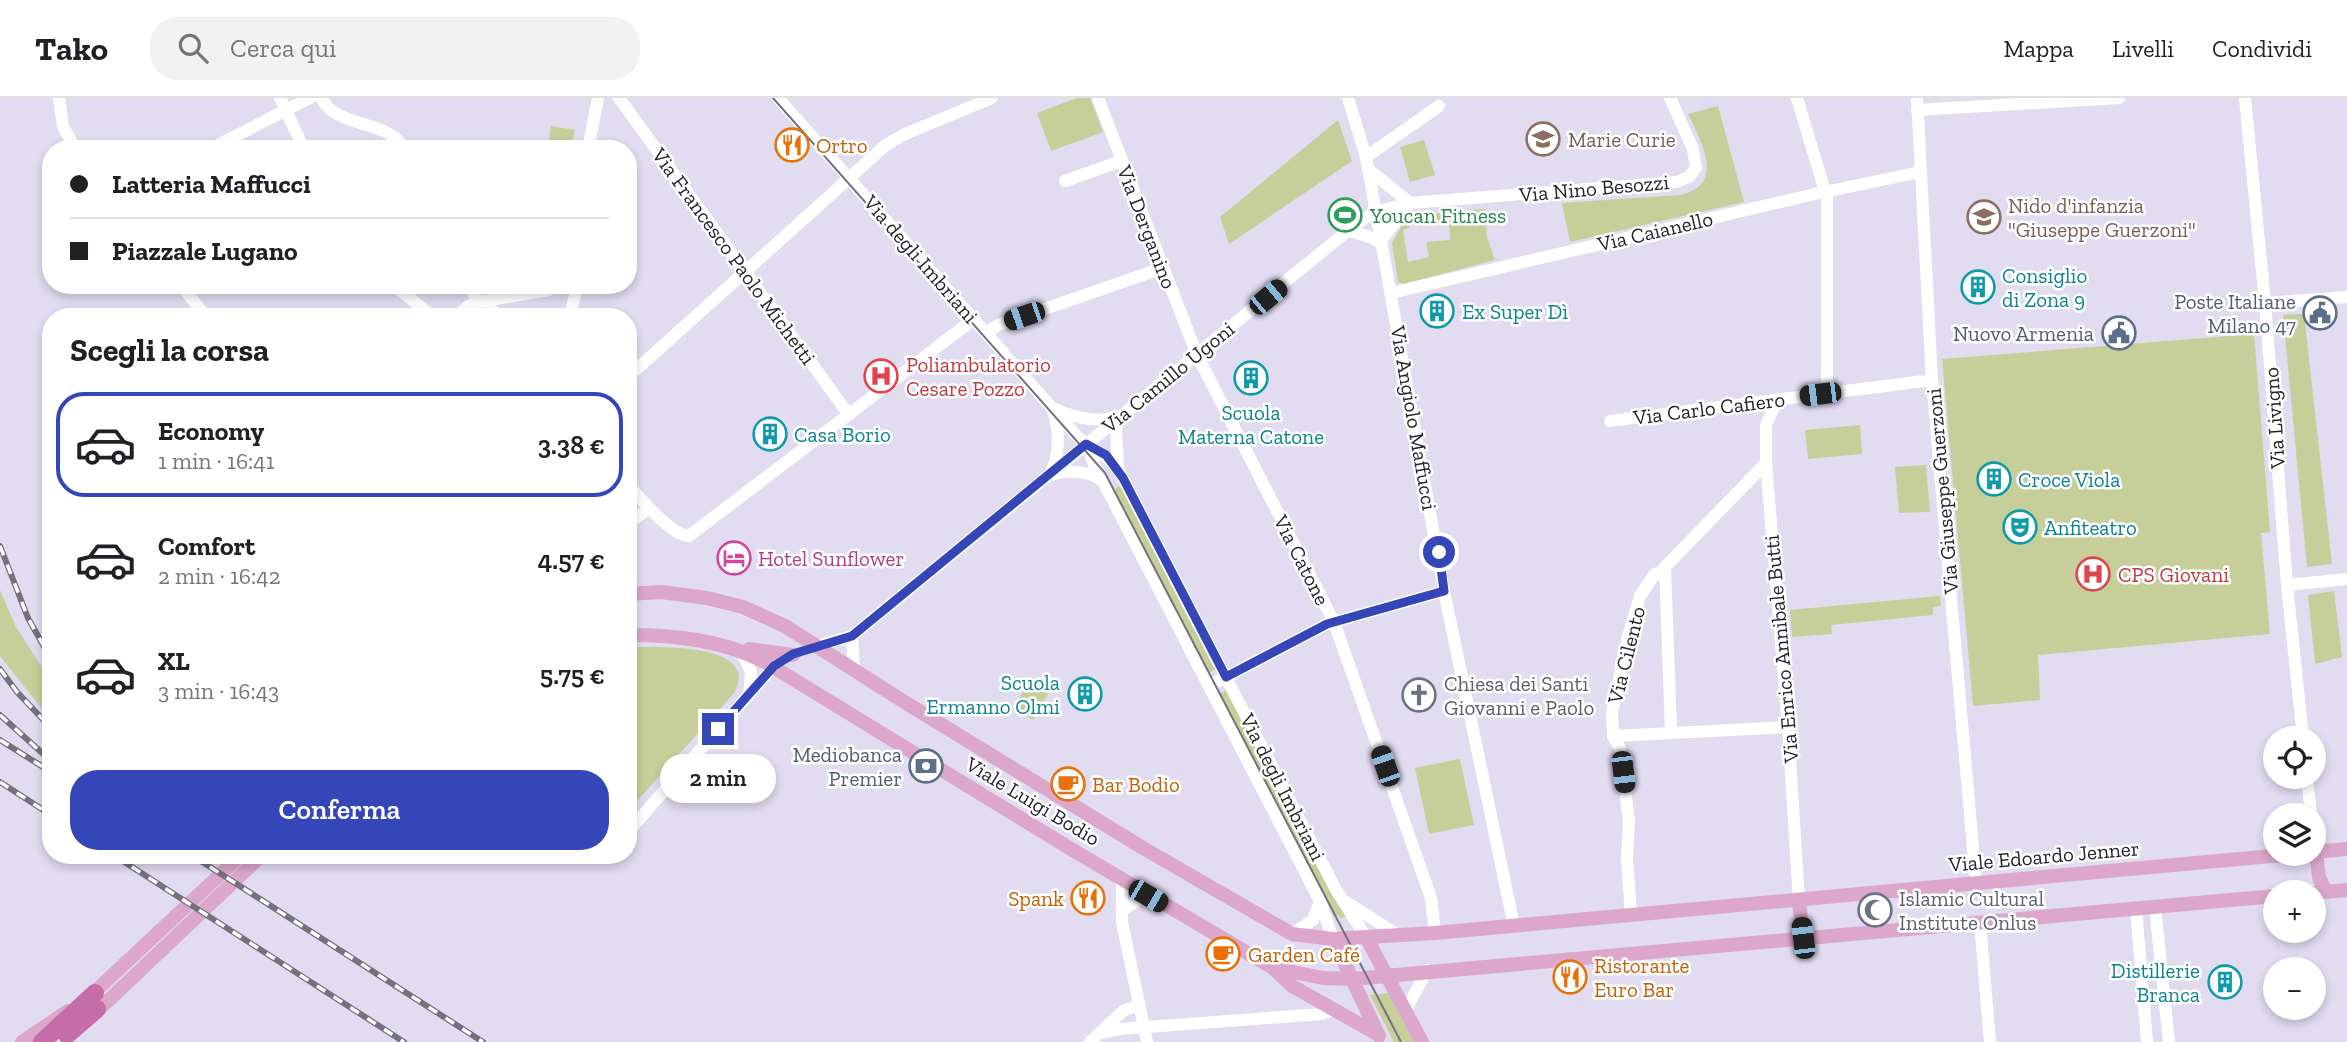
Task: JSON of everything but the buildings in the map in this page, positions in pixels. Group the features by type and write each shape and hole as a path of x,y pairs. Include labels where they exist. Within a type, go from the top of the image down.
{"highway":[{"path":"31,1040 96,1001"},
{"path":"60,1042 96,1001"}],"main road":[{"name":"Viale Luigi Bodio","path":"637,594 675,593 731,603 772,619 1143,848 1292,934"},
{"path":"637,635 677,637 793,654"},
{"name":"Viale Luigi Bodio","path":"716,643 774,666 1148,896 1273,968"},
{"path":"774,666 793,654 817,646"},
{"path":"2326,851 2347,849"},
{"name":"Viale Edoardo Jenner","path":"1292,934 1333,939 1435,933 2263,857"},
{"path":"70,1042 96,1001 156,944 232,864"},
{"path":"156,944 251,864"},
{"path":"2326,892 2347,890"},
{"path":"1273,968 1323,978 1352,979 2263,897"},
{"path":"1799,901 1803,938"},
{"path":"1366,937 1422,1042"},
{"path":"1333,939 1381,1039"},
{"path":"1273,968 1289,983 1381,1039"}],"street":[{"path":"59,98 63,127 70,140"},
{"path":"280,98 300,140"},
{"path":"228,140 310,98"},
{"path":"321,98 333,113 394,135 398,140"},
{"path":"591,140 598,98"},
{"name":"Via Francesco Paolo Michetti","path":"619,98 849,415"},
{"name":"Via degli Imbriani","path":"778,98 1047,402 1086,444 1106,455 1121,475"},
{"name":"Via degli Imbriani","path":"788,98 794,116"},
{"path":"637,369 886,145 905,134 992,98"},
{"name":"Via Derganino","path":"1098,98 1197,355"},
{"name":"Via Angiolo Maffucci","path":"1348,98 1367,163 1444,591 1514,926"},
{"name":"Via Nino Besozzi","path":"1375,212 1410,203 1683,181 1696,168 1693,149 1670,98"},
{"path":"1797,98 1828,204 1827,393"},
{"path":"1917,104 2119,98"},
{"name":"Via Livigno","path":"2245,98 2302,726"},
{"name":"Via Giuseppe Guerzoni","path":"1917,104 1932,380 1976,883"},
{"path":"1348,231 1380,242 1410,203 1389,188 1367,163 1439,106"},
{"path":"1065,181 1121,161"},
{"name":"Via Caianello","path":"1391,293 1920,172"},
{"name":"Via Camillo Ugoni","path":"852,636 1122,414 1375,212"},
{"path":"986,333 998,325 1163,268"},
{"path":"188,294 199,308"},
{"path":"405,294 422,308"},
{"path":"476,294 488,308"},
{"path":"466,308 531,294"},
{"path":"2265,303 2347,297"},
{"path":"479,308 483,304"},
{"path":"637,495 680,534 692,534 974,319"},
{"name":"Via Catone","path":"1197,355 1334,622 1432,898 1435,933"},
{"name":"Via Carlo Cafiero","path":"1610,421 1932,380"},
{"name":"Via Enrico Annibale Butti","path":"1777,400 1766,425 1766,463 1788,727 1799,901"},
{"name":"Via degli Imbriani","path":"1047,402 1059,411 1081,418 1109,418 1122,414"},
{"name":"Via degli Imbriani","path":"1047,402 1055,415 1058,433 1054,463 1048,476"},
{"name":"Via degli Imbriani","path":"1122,414 1116,423 1115,446 1116,462 1121,475 1340,898 1366,937"},
{"name":"Via degli Imbriani","path":"1086,444 1103,482 1320,901 1333,939"},
{"name":"Via Cilento","path":"1631,915 1627,858 1629,821 1620,748 1613,736 1612,713 1627,640 1640,596 1655,574 1665,569 1766,463"},
{"path":"1048,476 1080,473 1095,476 1103,482"},
{"path":"637,517 649,508"},
{"path":"1665,569 1671,732"},
{"path":"2287,585 2347,579"},
{"path":"1209,685 1334,622 1444,591"},
{"path":"817,646 852,636 854,670"},
{"path":"742,652 751,672 749,695"},
{"path":"637,822 774,666"},
{"path":"1613,736 1788,727"},
{"path":"1120,878 1122,922 1147,1042"},
{"path":"1123,911 1140,898 1148,896"},
{"path":"1340,898 1398,935"},
{"path":"1292,934 1312,920 1320,901"},
{"path":"2155,907 2169,1042"},
{"path":"2136,908 2147,1042"},
{"path":"1980,922 1990,1042"},
{"path":"1406,1010 1427,971"},
{"path":"1095,1038 1123,1011 1139,1004"},
{"path":"1095,1038 1120,1029 1322,1014 1333,1010"}],"green space":[{"path":"1077,98 1090,98 1103,132 1051,151 1037,113"},
{"path":"1718,106 1744,202 1570,242 1562,203 1680,195 1694,190 1703,182 1707,172 1704,149 1688,114"},
{"path":"1338,120 1352,161 1229,244 1220,217"},
{"path":"551,126 575,130 573,140 549,140"},
{"path":"1424,140 1435,175 1410,182 1400,147"},
{"path":"1485,209 1487,237 1495,260 1403,284 1398,282 1392,243 1407,216","holes":["1449,221 1450,240 1426,242 1429,257 1408,262 1403,230 1409,228 1410,223"]},
{"path":"2304,314 2332,564 2307,567 2283,315"},
{"path":"2254,334 2270,532 2261,533 2270,634 2038,655 2040,700 1973,706 1942,359"},
{"path":"1860,425 1862,454 1808,459 1805,430"},
{"path":"1926,465 1930,512 1899,513 1895,467"},
{"path":"1121,485 1216,669 1208,673 1113,490"},
{"path":"0,590 16,627 42,667 42,709 0,656"},
{"path":"2334,591 2342,657 2315,664 2308,595"},
{"path":"1940,596 1941,606 1933,607 1933,615 1831,625 1832,634 1792,637 1790,610"},
{"path":"637,647 691,649 720,656 737,670 739,678 735,692 637,801"},
{"path":"1032,677 1051,689 1033,720 1013,708"},
{"path":"1227,690 1346,916 1341,919 1338,915 1335,917 1219,694"},
{"path":"1460,759 1474,825 1429,834 1415,768"},
{"path":"1388,993 1414,1042 1394,1042 1370,995"}],"tram line":[{"path":"773,98 1105,473 1401,1042"}],"railway":[{"path":"0,546 28,618 42,643"},
{"path":"0,669 42,718"},
{"path":"0,715 42,753"},
{"path":"0,740 42,766"},
{"path":"0,782 42,809"},
{"path":"127,864 404,1042"},
{"path":"205,864 483,1042"}],"place":[{"name":"Marie Curie","path":"1543,139"},
{"name":"Ortro","path":"792,145"},
{"name":"Youcan Fitness","path":"1345,215"},
{"name":"Nido d'infanzia \"Giuseppe Guerzoni\"","path":"1984,217"},
{"name":"Consiglio di Zona 9","path":"1978,287"},
{"name":"Ex Super Dì","path":"1437,311"},
{"name":"Poste Italiane Milano 47","path":"2320,313"},
{"name":"Nuovo Armenia","path":"2119,333"},
{"name":"Poliambulatorio Cesare Pozzo","path":"881,376"},
{"name":"Scuola Materna Catone","path":"1251,378"},
{"name":"Casa Borio","path":"770,434"},
{"name":"Croce Viola","path":"1994,479"},
{"name":"Anfiteatro","path":"2020,527"},
{"name":"Hotel Sunflower","path":"734,558"},
{"name":"CPS Giovani","path":"2093,574"},
{"name":"Scuola Ermanno Olmi","path":"1085,694"},
{"name":"Chiesa dei Santi Giovanni e Paolo","path":"1419,695"},
{"name":"Mediobanca Premier","path":"926,766"},
{"name":"Bar Bodio","path":"1068,784"},
{"name":"Spank","path":"1088,898"},
{"name":"Islamic Cultural Institute Onlus","path":"1875,910"},
{"name":"Garden Café","path":"1223,954"},
{"name":"Ristorante Euro Bar","path":"1570,977"},
{"name":"Distillerie Branca","path":"2225,982"}],"route":[{"path":"718,729 774,666 793,654 852,636 1086,444 1106,455 1123,478 1226,677 1327,624 1444,591 1439,552"}]}
